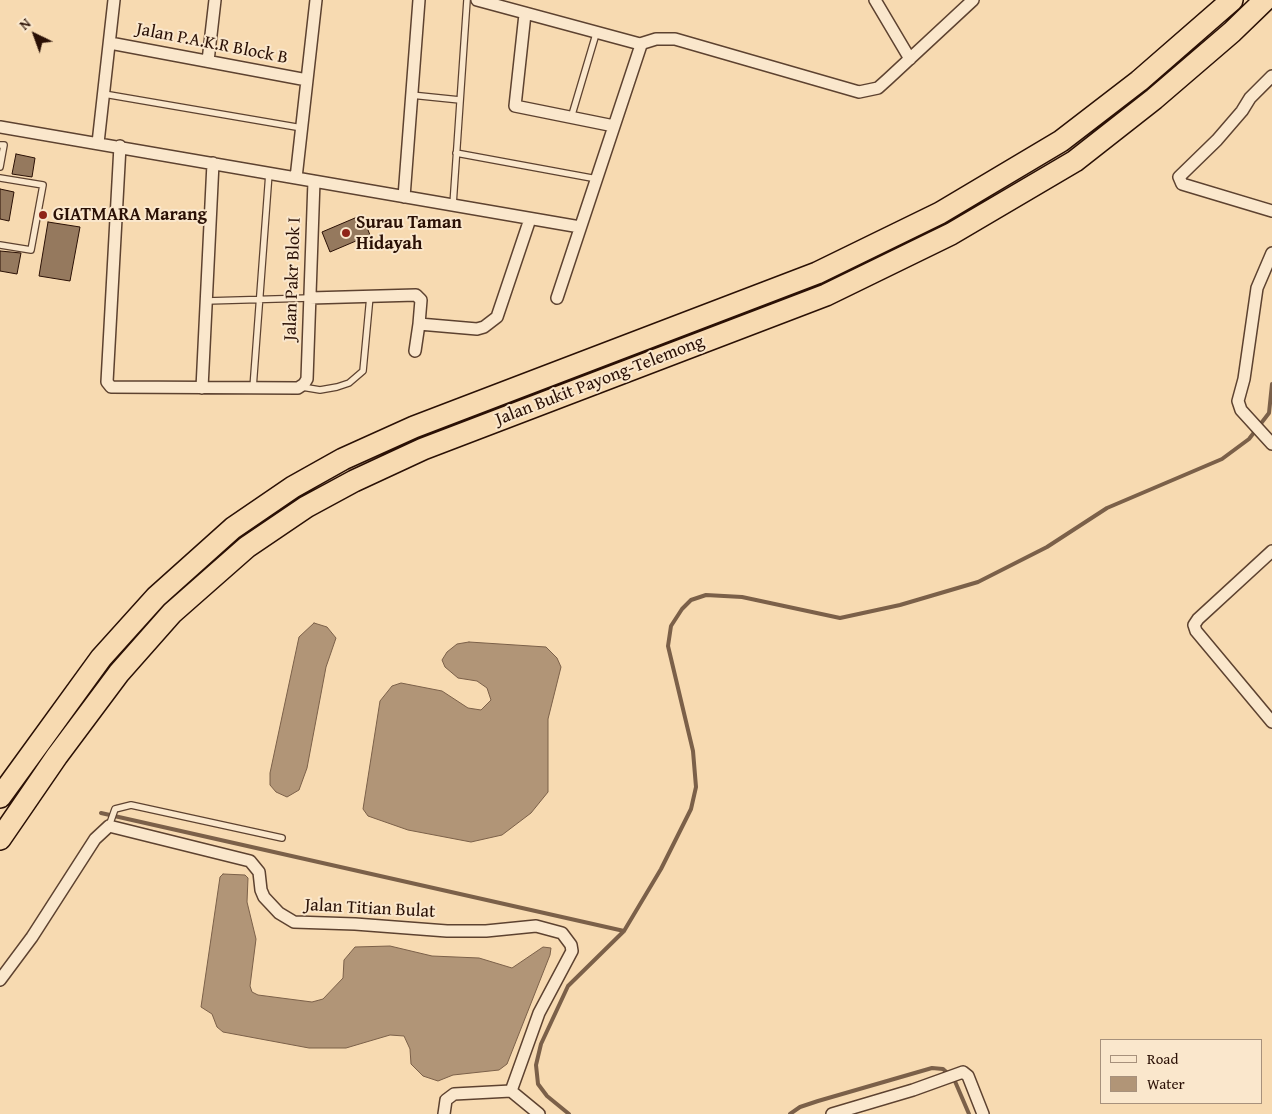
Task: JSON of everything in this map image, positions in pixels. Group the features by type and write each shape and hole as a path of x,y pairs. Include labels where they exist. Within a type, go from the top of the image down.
{"highway":[{"name":"Jalan Bukit Payong-Telemong","path":"0,797 101,658 156,597 233,528 293,487 344,460 414,427 817,273 940,213 1062,141 1139,81 1232,0"},
{"name":"Jalan Bukit Payong-Telemong","path":"0,838 57,756 119,673 172,613 247,546 306,507 354,481 423,449 826,295 952,234 1075,161 1154,99 1232,32 1265,0"}],"street":[{"path":"98,143 114,0"},
{"path":"208,61 215,0"},
{"path":"296,178 316,0"},
{"path":"404,196 419,0"},
{"path":"477,0 641,45 656,39 675,39 859,92 878,88 973,0"},
{"path":"875,0 910,59"},
{"path":"524,14 515,106 614,126"},
{"name":"Jalan P.A.K.R Block B","path":"110,43 307,80"},
{"path":"557,298 641,45"},
{"path":"1272,76 1250,98 1242,111 1217,140 1179,177 1182,184 1272,211"},
{"path":"0,127 120,146 580,227"},
{"path":"120,146 107,382 111,387 202,388 253,388 305,383"},
{"path":"202,388 213,163"},
{"name":"Jalan Pakr Blok I","path":"305,383 314,181"},
{"path":"419,324 477,329 492,323 497,318 530,219"},
{"path":"1270,442 1241,410 1238,402 1244,379 1257,288 1272,253"},
{"path":"310,298 420,296 419,324 414,350"},
{"path":"1272,551 1198,619 1194,629 1272,722"},
{"path":"0,980 95,839 109,826"},
{"name":"Jalan Titian Bulat","path":"109,826 250,861 259,872 261,890 264,897 279,913 294,922 355,924 447,931 486,931 536,926 562,933 571,945 572,951 539,1013 511,1091"},
{"path":"832,1114 913,1090 960,1072 968,1076 983,1114"},
{"path":"444,1114 446,1100 454,1094 511,1091 539,1114"}],"lane":[{"path":"452,205 467,0"},
{"path":"571,118 596,34"},
{"path":"104,94 302,128"},
{"path":"411,95 460,100"},
{"path":"0,145 4,145 0,167"},
{"path":"456,153 596,179"},
{"path":"253,388 269,173"},
{"path":"0,178 43,186 31,250 0,245"},
{"path":"305,383 320,390 337,387 349,383 363,371 370,296"},
{"path":"206,301 310,298"},
{"path":"109,826 115,809 131,805 282,838"}],"water":[{"path":"314,623 327,627 336,638 326,667 307,768 299,790 287,797 276,792 270,785 270,773 299,637"},
{"path":"469,642 546,647 557,658 561,667 548,719 548,792 531,813 502,835 471,842 408,830 368,816 363,809 380,701 392,686 401,683 442,691 468,708 481,710 491,700 487,688 477,681 458,678 445,667 442,660 447,652 457,644"},
{"path":"223,874 245,875 248,878 247,902 256,939 250,986 252,992 258,995 312,1002 323,999 343,978 344,960 355,947 390,946 432,956 479,958 512,968 543,947 551,948 550,955 507,1064 499,1070 453,1075 438,1081 423,1076 411,1064 410,1049 404,1036 390,1035 346,1048 309,1048 223,1032 217,1027 212,1014 201,1007 220,877"}],"building":[{"path":"16,154 35,158 32,177 12,174"},
{"path":"0,189 14,192 9,221 0,219"},
{"name":"Surau Taman Hidayah","path":"362,215 370,235 330,252 322,232"},
{"path":"48,222 80,227 70,281 39,276"},
{"path":"0,251 21,253 17,274 0,271"}],"waterway":[{"path":"569,1114 547,1096 538,1084 536,1065 541,1044 568,986 624,931 661,869 691,809 696,787 693,751 668,646 671,626 682,609 691,600 706,595 742,597 840,618 900,605 978,582 1047,547 1107,508 1222,459 1249,439 1269,413 1272,384"},
{"path":"101,813 624,931"},
{"path":"790,1114 800,1107 818,1101 932,1068 943,1069 954,1079 969,1114"}],"place":[{"name":"GIATMARA Marang","path":"43,215"},
{"name":"Surau Taman Hidayah","path":"346,233"}]}
